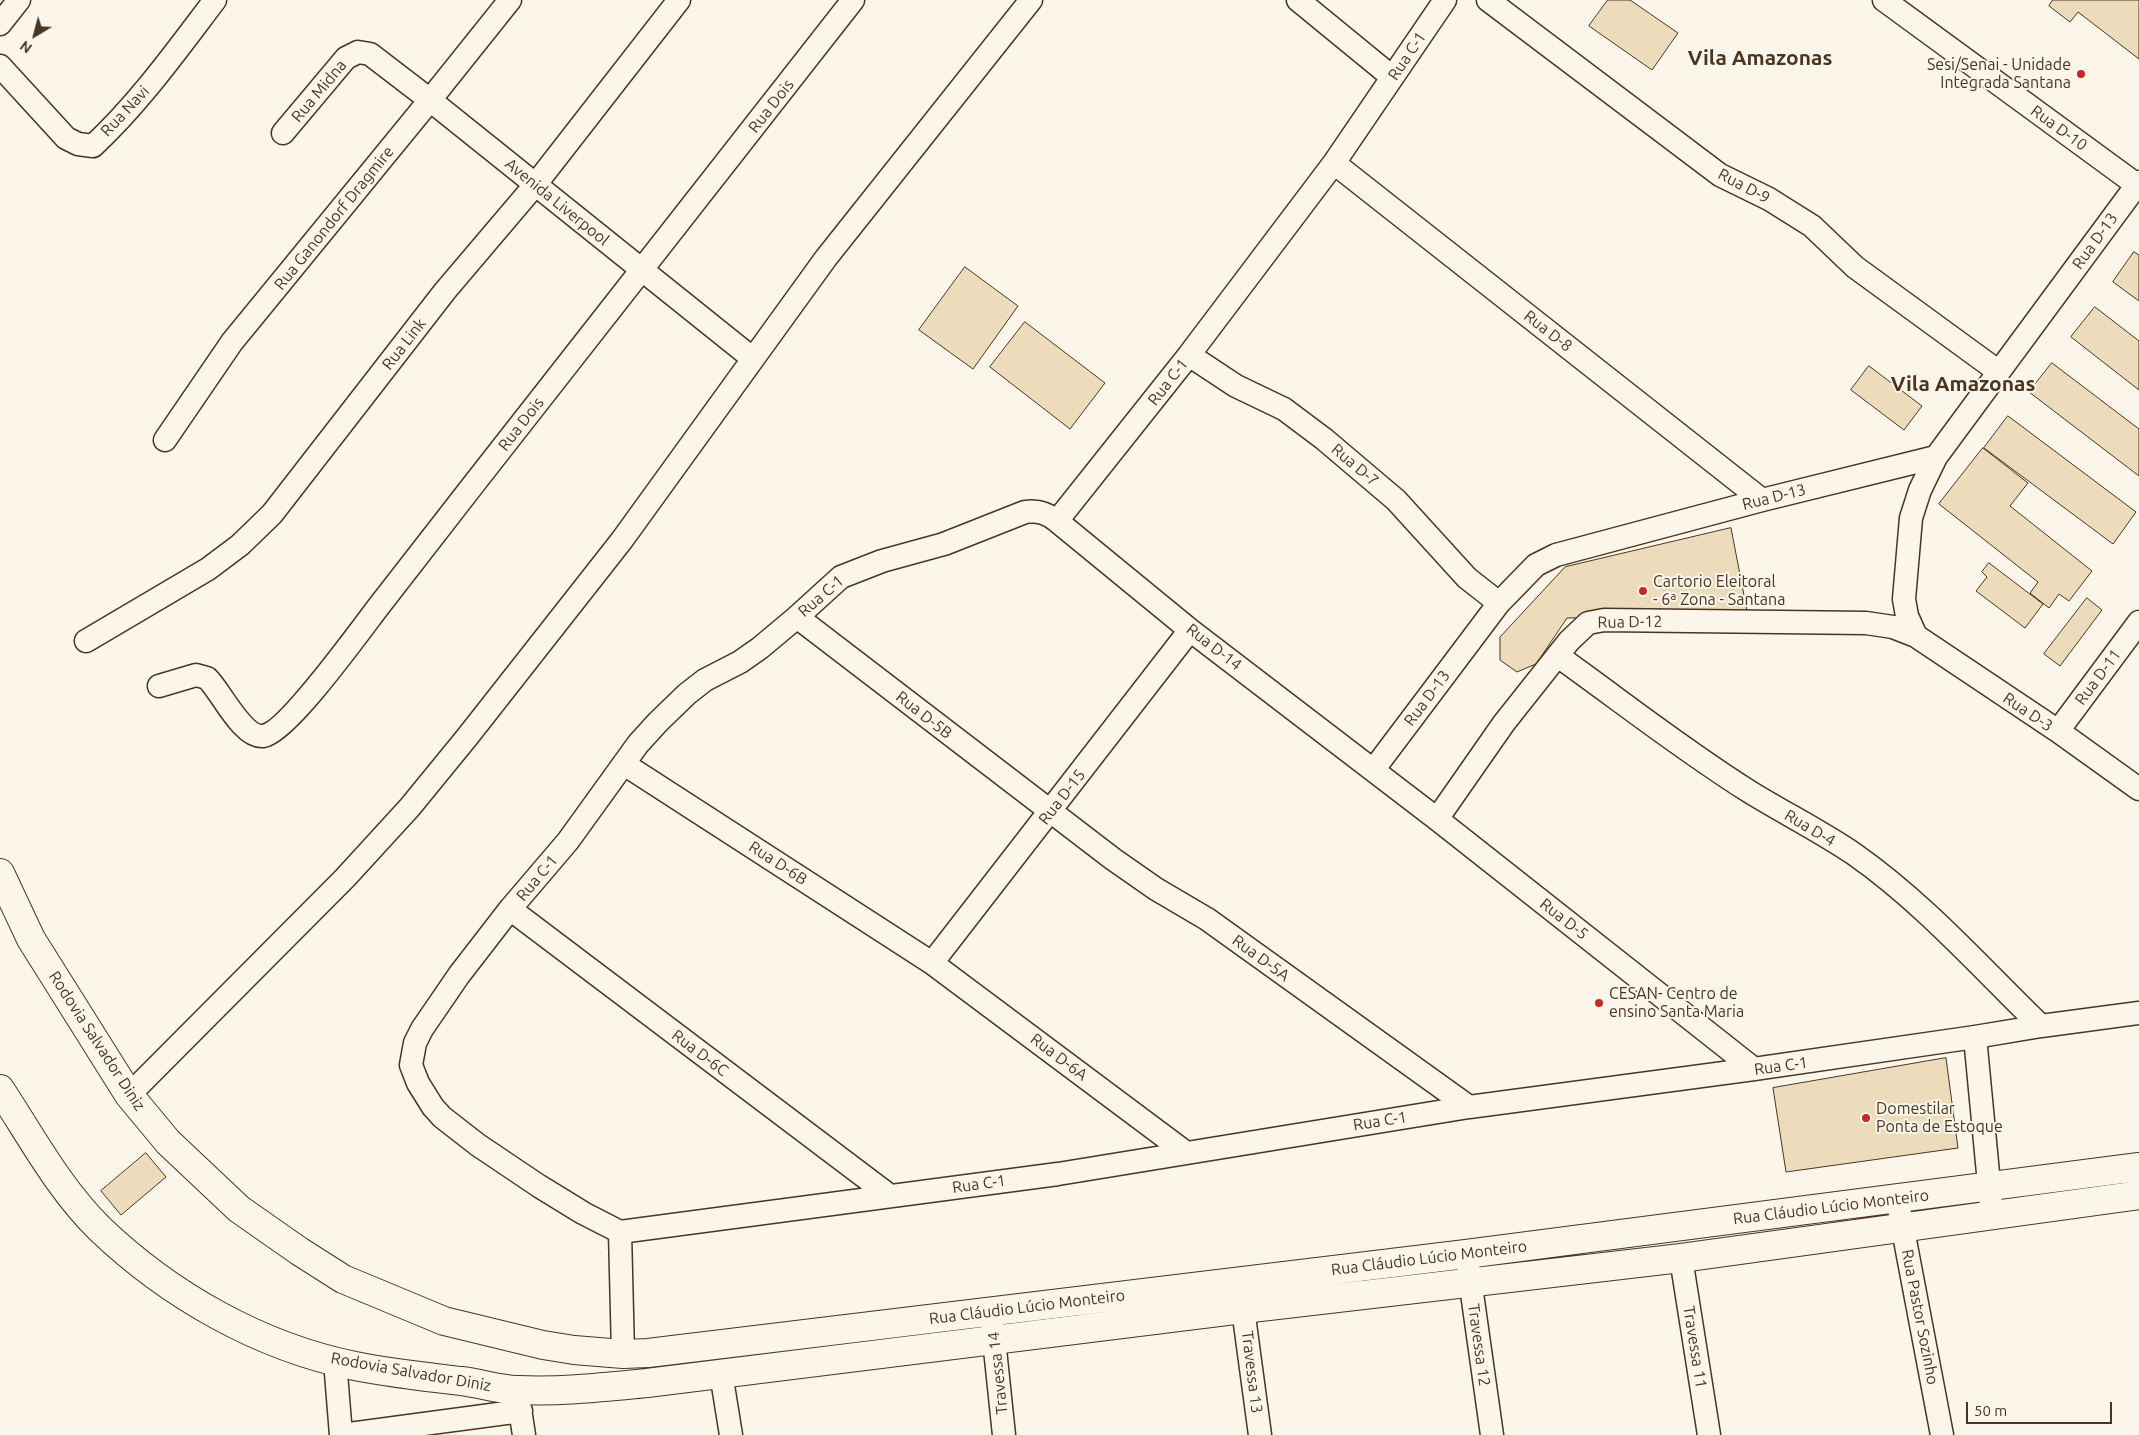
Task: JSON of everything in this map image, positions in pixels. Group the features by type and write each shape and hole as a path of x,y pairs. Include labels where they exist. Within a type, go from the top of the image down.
{"main road":[{"name":"Rodovia Salvador Diniz","path":"0,873 31,939 129,1094 168,1142 239,1209 299,1251 344,1279 444,1321 543,1345 623,1354 718,1344"},
{"name":"Rodovia Salvador Diniz","path":"0,1089 72,1197 99,1228 138,1262 176,1290 222,1317 259,1335 304,1352 335,1361 519,1401 721,1373"},
{"name":"Rua Cláudio Lúcio Monteiro","path":"718,1344 1466,1254 1897,1198 1989,1188 2139,1167"},
{"name":"Rua Cláudio Lúcio Monteiro","path":"721,1373 1681,1258 2139,1195"},
{"path":"623,1354 624,1385"}],"street":[{"path":"0,24 19,0"},
{"name":"Rua Navi","path":"0,66 66,138 78,144 93,146 152,83 215,0"},
{"name":"Rua Ganondorf Dragmire","path":"165,440 232,342 510,0"},
{"name":"Rua Link","path":"86,641 208,569 240,545 272,514 445,291 536,185 680,0"},
{"name":"Rua Dois","path":"159,686 201,676 212,683 240,723 254,734 263,736 279,726 293,713 344,652 470,488 853,0"},
{"path":"129,1094 345,878 410,808 622,540 826,258 961,91 1031,0"},
{"path":"1298,0 1392,77"},
{"name":"Rua C-1","path":"1445,0 1334,163 1189,355 1057,521 1045,513 1025,512 944,544 861,568 835,582 798,618 746,658 705,680 687,694 648,732 568,841 510,910 459,976 422,1029 411,1056 411,1064 414,1075 433,1107 456,1130 539,1186 620,1232 1058,1174 1469,1107 1754,1070 2139,1013"},
{"name":"Rua D-9","path":"1488,0 1720,176 1768,199 1812,226 1855,267 1999,372"},
{"name":"Rua D-10","path":"1884,0 2138,184"},
{"name":"Avenida Liverpool","path":"358,52 370,54 430,100 752,358"},
{"name":"Rua Midna","path":"283,133 346,58 358,52"},
{"name":"Rua D-8","path":"1334,163 1762,500"},
{"name":"Rua D-13","path":"1374,769 1498,603 1536,565 1556,555 1762,500 1936,457 2138,184"},
{"name":"Rua D-7","path":"1189,355 1236,386 1284,409 1324,439 1396,500 1467,578 1498,603"},
{"path":"1916,636 1907,616 1904,599 1911,518 1920,490 1936,457"},
{"name":"Rua D-14","path":"1057,521 1190,630 1374,769"},
{"name":"Rua D-5B","path":"798,618 1050,812"},
{"name":"Rua D-12","path":"1437,818 1504,723 1582,627 1593,622 1604,620 1866,623 1893,627 1916,636"},
{"name":"Rua D-11","path":"2058,731 2139,622"},
{"name":"Rua D-15","path":"932,963 1190,630"},
{"name":"Rua D-3","path":"1916,636 2058,731 2139,789"},
{"name":"Rua D-4","path":"1558,656 1750,792 1854,855 1915,904 1962,946 1998,985 2041,1026"},
{"name":"Rua D-6B","path":"624,764 932,963"},
{"name":"Rua D-5","path":"1374,769 1754,1070"},
{"name":"Rua D-5A","path":"1050,812 1137,876 1207,919 1469,1107"},
{"name":"Rua D-6C","path":"510,910 890,1196"},
{"name":"Rua D-6A","path":"932,963 1185,1152"},
{"path":"1975,1037 1992,1216"},
{"name":"Rua Pastor Sozinho","path":"1897,1198 1942,1435"},
{"path":"620,1232 623,1354"},
{"name":"Travessa 12","path":"1466,1254 1492,1435"},
{"name":"Travessa 11","path":"1681,1258 1709,1435"},
{"name":"Travessa 13","path":"1243,1309 1260,1435"},
{"name":"Travessa 14","path":"992,1311 1004,1435"},
{"path":"335,1361 342,1435 519,1401 524,1435"},
{"path":"721,1373 731,1435"}],"building":[{"path":"1608,0 1630,0 1678,33 1652,70 1589,26"},
{"path":"2053,0 2139,0 2139,59 2078,12 2070,22 2049,6"},
{"path":"2134,252 2139,255 2139,301 2113,282"},
{"path":"965,267 1018,306 973,369 919,330"},
{"path":"2095,307 2139,341 2139,390 2071,337"},
{"path":"1025,322 1105,383 1070,429 990,367"},
{"path":"2052,363 2139,429 2139,476 2029,392"},
{"path":"1869,366 1922,406 1904,430 1851,390"},
{"path":"2008,416 2136,512 2113,544 1984,448"},
{"path":"1983,448 2028,483 2010,506 2092,571 2069,601 2059,594 2049,608 2030,593 2038,582 1939,504"},
{"name":"Cartorio Eleitoral - 6ª Zona - Santana","path":"1731,528 1748,616 1567,618 1536,664 1517,672 1500,660 1500,637 1565,567"},
{"path":"1989,563 2043,604 2025,628 1976,591 1987,577 1982,572"},
{"path":"2087,598 2102,610 2060,666 2044,654"},
{"name":"Domestilar Ponta de Estoque","path":"1946,1058 1958,1148 1786,1172 1773,1088"},
{"path":"146,1153 166,1177 121,1215 101,1191"}],"place":[{"name":"Sesi/Senai - Unidade Integrada Santana","path":"2081,74"},
{"name":"Cartorio Eleitoral - 6ª Zona - Santana","path":"1643,591"},
{"name":"CESAN- Centro de ensino Santa Maria","path":"1599,1003"},
{"name":"Domestilar Ponta de Estoque","path":"1866,1118"}],"district":[{"name":"Vila Amazonas","path":"1760,58"},
{"name":"Vila Amazonas","path":"1963,384"}]}
